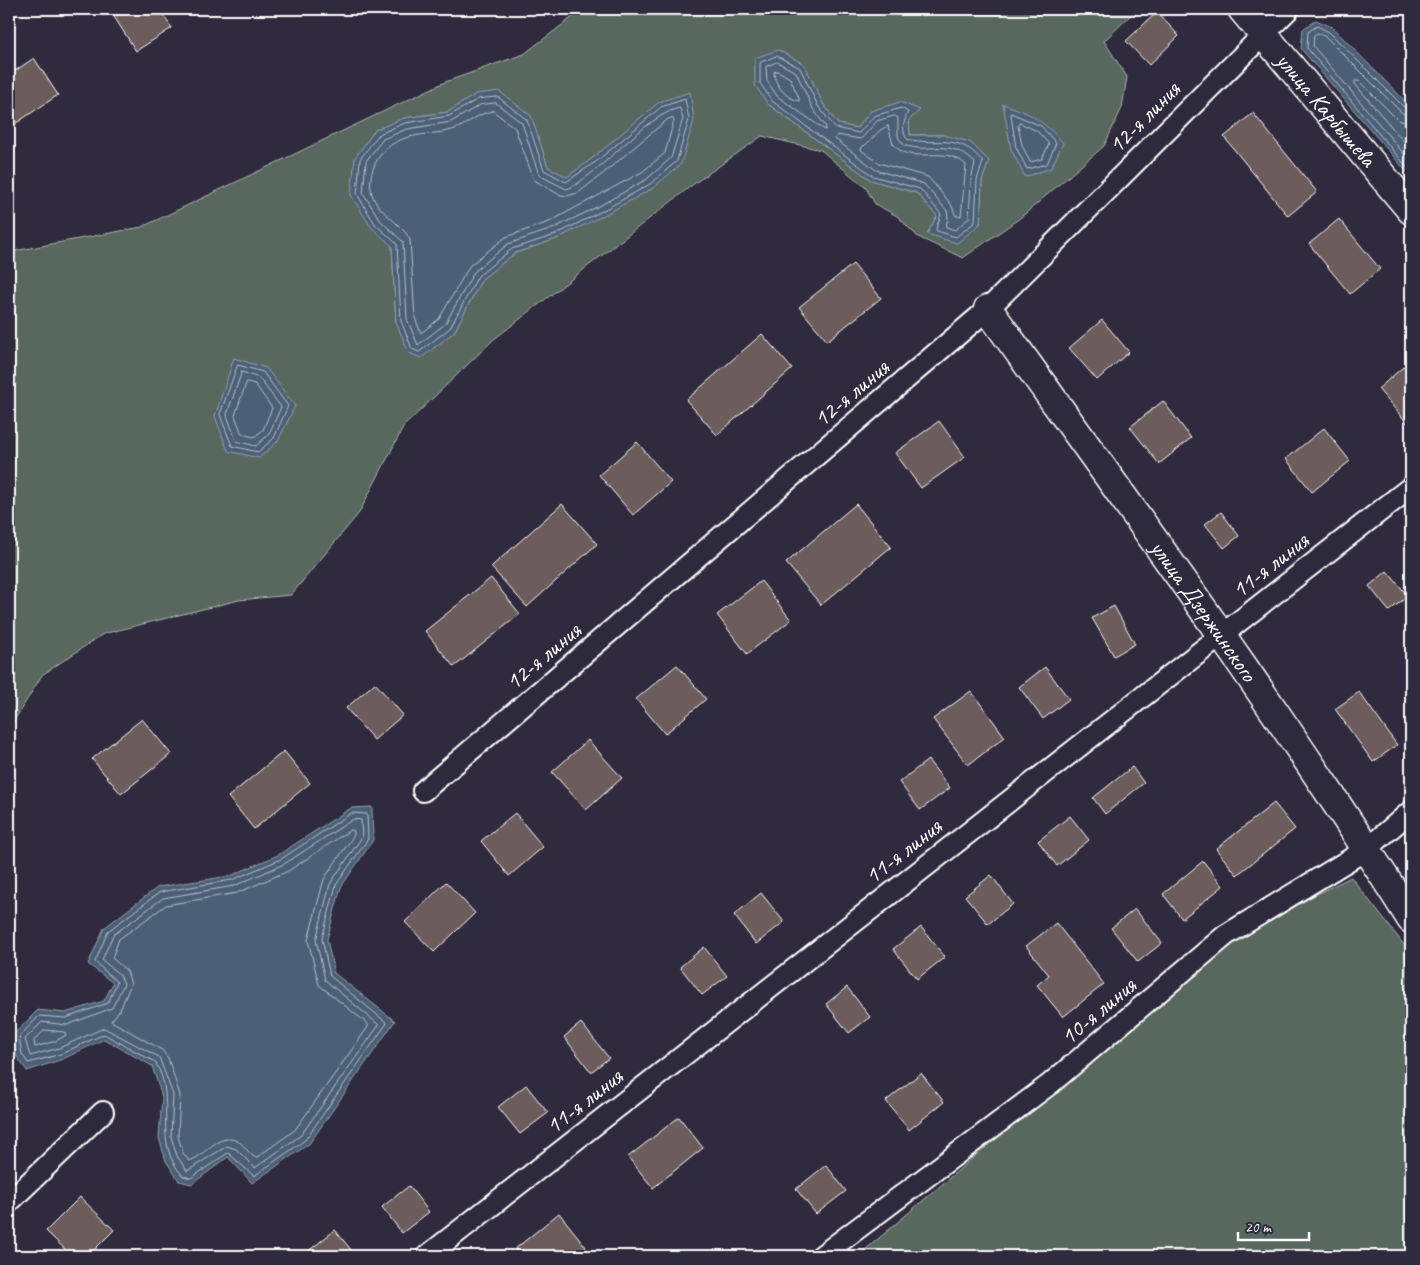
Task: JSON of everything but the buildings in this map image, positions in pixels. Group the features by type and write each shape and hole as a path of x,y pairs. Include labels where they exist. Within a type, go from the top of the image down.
{"street":[{"name":"улица Карбышева","path":"1242,9 1411,210"},
{"name":"12-я линия","path":"423,791 988,309 1262,33 1289,9"},
{"name":"улица Дзержинского","path":"988,309 1220,635 1367,848 1411,919"},
{"name":"11-я линия","path":"427,1256 1411,487"},
{"name":"10-я линия","path":"821,1256 1050,1084 1226,935 1367,848 1411,811"},
{"path":"9,1202 103,1112"}],"green space":[{"path":"583,9 1137,9 1104,41 1127,77 1122,108 1104,146 1020,218 963,258 918,237 897,216 875,204 866,188 821,150 762,136 695,183 493,340 404,426 359,513 291,595 239,600 103,634 42,675 9,729 9,702 12,684 9,680 9,252 142,227 445,82 524,54","holes":["804,64 823,104 838,124 857,128 871,111 920,110 909,120 910,135 942,135 989,161 982,181 980,224 927,234 937,216 917,193 871,180 768,104","476,94 541,146 548,167 567,178 594,157 653,188 556,239 515,253 482,279 454,332 396,322 392,246 404,118 448,112"]},
{"path":"1351,877 1411,954 1411,1256 858,1256 1233,936"}],"water":[{"path":"1316,20 1332,27 1411,107 1411,177 1301,49 1303,29"},
{"path":"778,50 804,64 823,104 838,124 857,128 871,111 900,102 920,110 909,120 910,135 943,135 970,142 989,161 982,181 980,224 957,243 927,234 937,216 917,193 871,180 768,104 755,85 755,58"},
{"path":"499,91 531,116 548,167 567,177 594,157 659,102 690,92 694,120 681,164 653,188 606,214 556,239 515,253 482,279 454,332 421,358 409,353 396,322 392,246 371,227 351,195 355,158 375,130 404,118 448,112 476,94"},
{"path":"1003,104 1036,119 1063,143 1051,168 1025,177 1011,149"},
{"path":"234,358 266,368 295,406 278,441 259,458 228,451 215,416"},
{"path":"372,807 373,840 341,887 327,939 334,973 395,1021 309,1144 252,1183 228,1157 192,1184 179,1181 166,1161 159,1138 162,1097 152,1066 104,1039 63,1059 27,1071 17,1057 13,1035 38,1010 65,1013 104,1001 113,983 88,964 104,928 158,887 230,876 278,855 351,808"}]}
